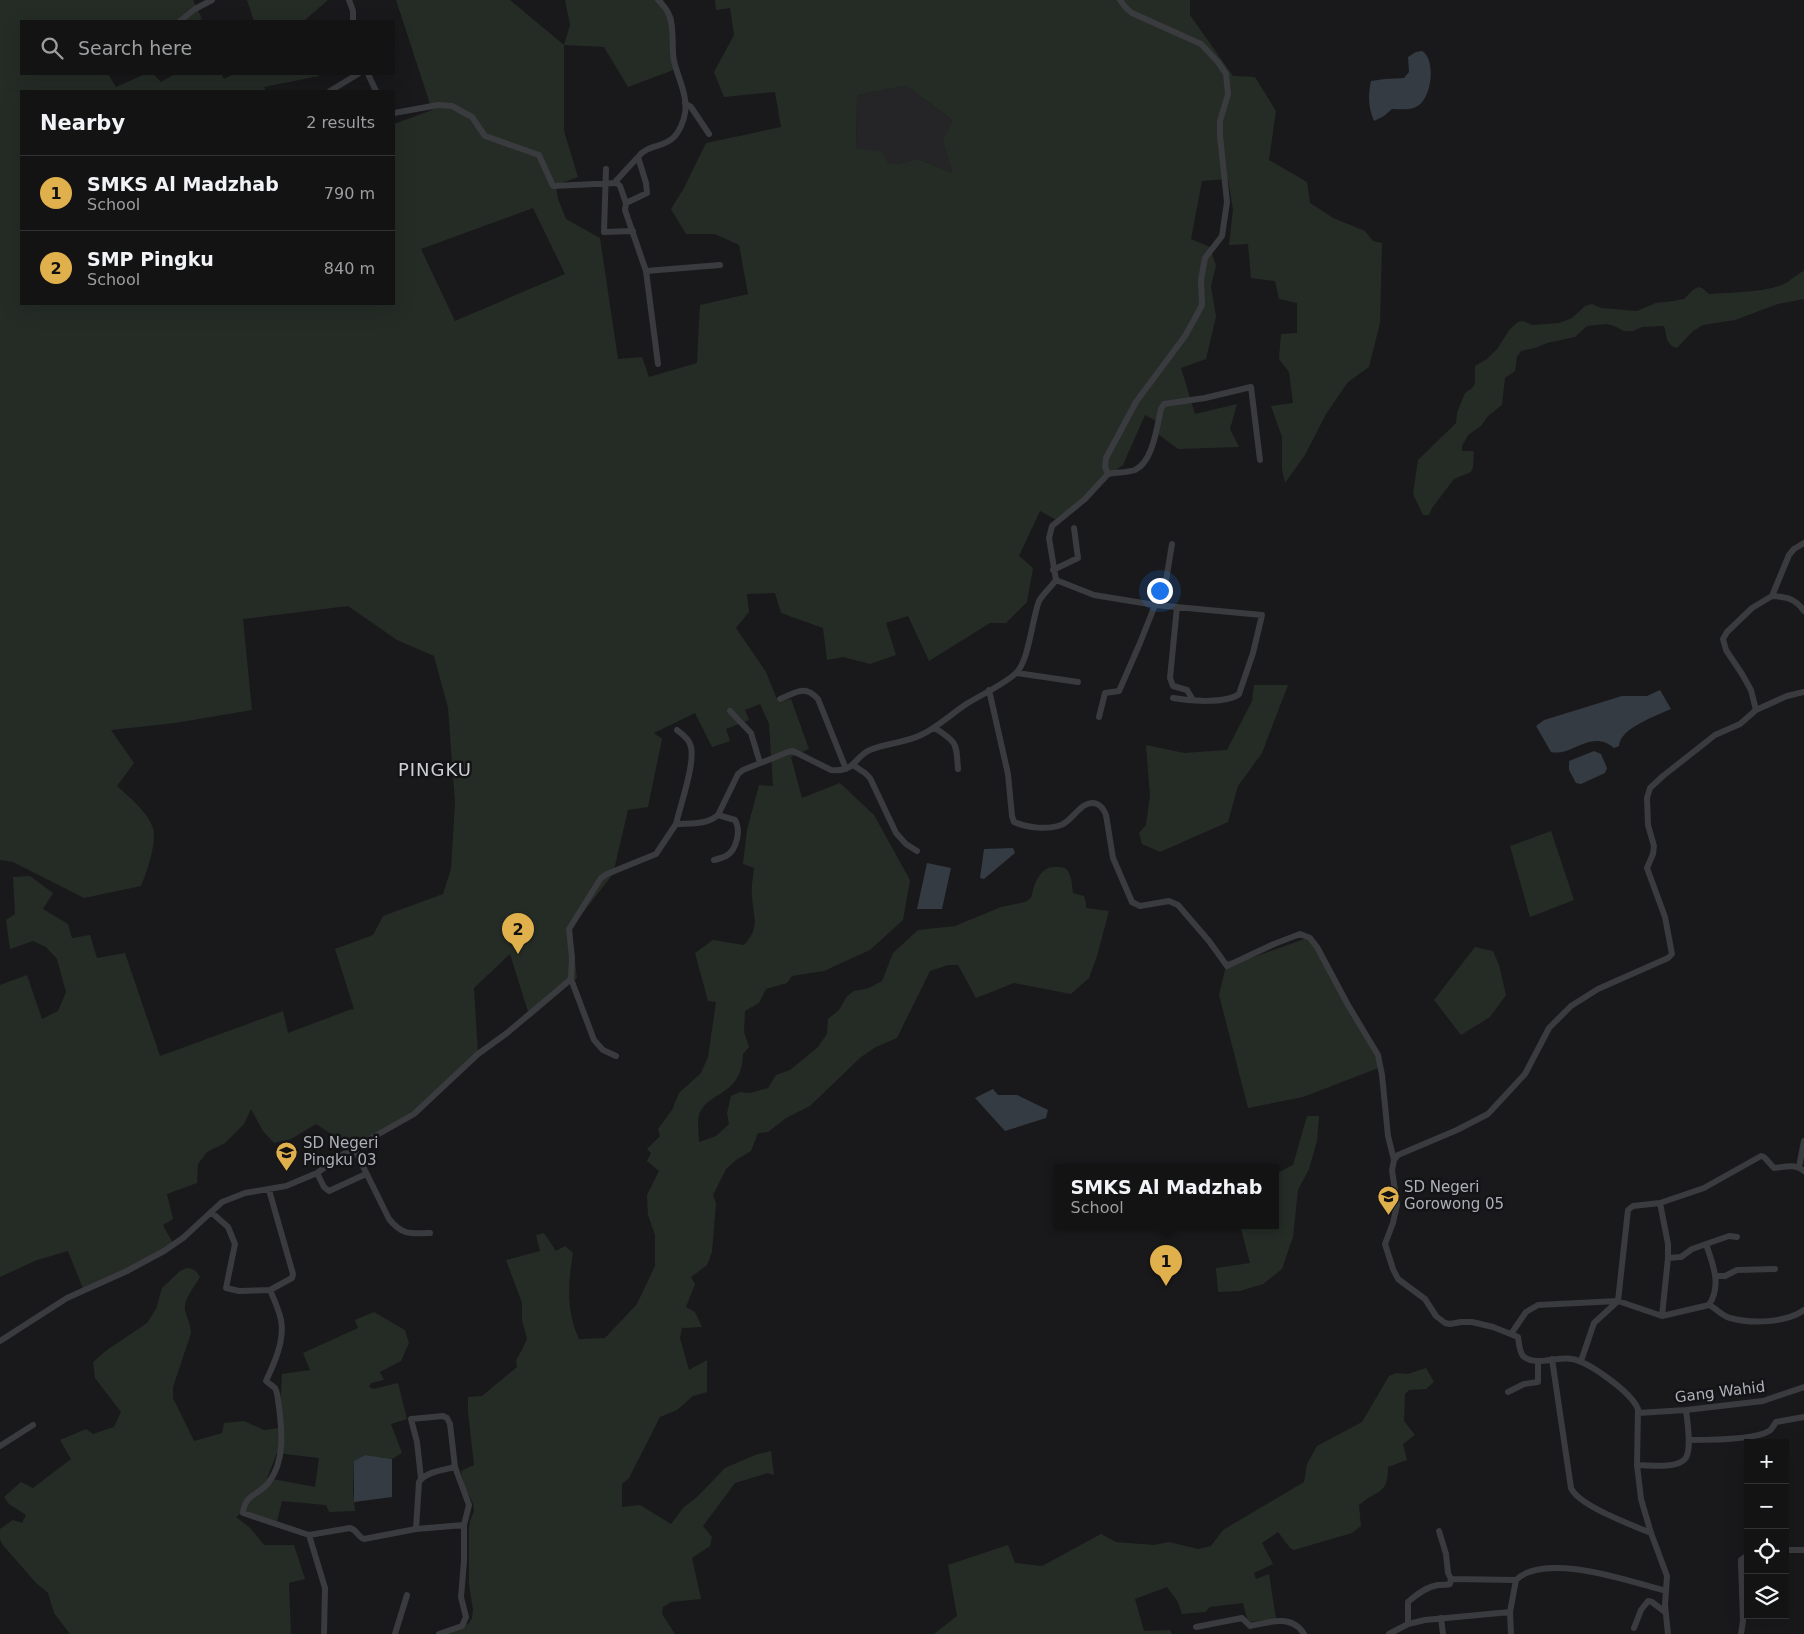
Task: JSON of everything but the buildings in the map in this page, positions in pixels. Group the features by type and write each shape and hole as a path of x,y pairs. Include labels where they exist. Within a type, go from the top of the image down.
{"street":[{"path":"181,20 195,9 212,0"},
{"path":"349,0 353,20"},
{"path":"614,183 643,150 668,142 674,138 685,116 685,103 674,60 671,20 666,8 658,0"},
{"path":"1108,474 1104,467 1106,458 1136,402 1186,336 1202,305 1201,280 1205,258 1222,236 1227,202 1220,136 1220,121 1228,94 1226,74 1218,62 1201,44 1132,13 1120,0"},
{"path":"332,90 356,75"},
{"path":"368,75 376,90"},
{"path":"685,103 691,107 709,134"},
{"path":"395,113 438,105 452,106 472,117 485,136 539,154 553,186 606,183 614,183 620,186 626,203 625,210 646,271 658,364"},
{"path":"626,203 647,193 646,182 638,157"},
{"path":"606,169 604,232 632,231"},
{"path":"646,271 720,265"},
{"path":"676,824 713,820 718,815 738,774 760,763 793,751 832,770 846,769 853,766 868,750 906,741 935,728 966,704 1017,673 1024,660 1040,600 1056,580 1049,538 1052,526 1085,499 1108,474 1131,471 1141,466 1151,451 1161,409 1164,404 1205,398 1251,387 1260,460"},
{"path":"1054,570 1078,558 1074,528"},
{"path":"1099,717 1105,693 1119,691 1158,605 1172,544"},
{"path":"1772,596 1782,568 1789,556 1794,549 1804,544"},
{"path":"1056,580 1094,595 1158,605 1262,616 1253,652 1239,694 1230,699 1193,700 1173,698"},
{"path":"1756,710 1751,690 1726,650 1723,639 1727,632 1752,608 1772,596 1787,597 1797,602 1804,611"},
{"path":"1177,607 1170,678 1172,686 1187,690 1193,700"},
{"path":"1017,673 1078,682"},
{"path":"780,699 805,690 811,692 818,699 846,769"},
{"path":"989,690 1008,774 1014,822 1027,826 1060,826 1087,804 1100,805 1106,816 1113,858 1132,902 1140,906 1169,901 1178,905 1209,941 1227,966 1300,934 1310,938 1317,947 1348,1005 1378,1055 1382,1075 1388,1136 1394,1160 1392,1170 1397,1205 1385,1244 1398,1279 1425,1299 1436,1316 1445,1323 1472,1322 1511,1334 1518,1337 1524,1356 1538,1361 1571,1358 1581,1361 1607,1378 1636,1404 1638,1413 1637,1465 1641,1499 1651,1534 1667,1576 1665,1612 1668,1634"},
{"path":"1394,1160 1398,1155 1457,1130 1488,1114 1525,1074 1549,1028 1571,1006 1598,989 1668,958 1672,954 1665,917 1647,868 1654,846 1648,825 1646,798 1650,788 1715,735 1740,724 1756,710 1787,696 1804,692"},
{"path":"730,711 751,733 760,763"},
{"path":"935,728 952,738 956,745 958,770"},
{"path":"616,1056 603,1050 594,1040 571,979 572,958 568,929 596,882 607,874 656,854 676,824 691,767 692,750 688,740 677,730"},
{"path":"853,766 870,778 896,833 906,844 917,851"},
{"path":"714,860 725,857 730,853 739,831 735,820 718,815"},
{"path":"0,1342 66,1298 127,1271 164,1251 183,1238 228,1198 286,1186 317,1173 354,1148 414,1114 478,1054 507,1033 571,979"},
{"path":"1581,1361 1594,1323 1618,1301 1628,1210 1633,1206 1660,1202 1704,1188 1761,1156 1774,1168 1793,1166 1802,1169 1804,1141"},
{"path":"354,1148 389,1219 396,1228 411,1234 430,1233"},
{"path":"317,1173 328,1191 366,1174"},
{"path":"211,1212 228,1227 235,1244 226,1288 240,1291 270,1290 292,1278 293,1274 269,1190"},
{"path":"1660,1202 1668,1244 1662,1316"},
{"path":"1668,1258 1681,1257 1692,1248 1729,1236 1737,1237"},
{"path":"1511,1334 1522,1316 1535,1306 1618,1301 1662,1316 1709,1305 1714,1298 1717,1276 1706,1244"},
{"path":"1717,1276 1725,1276 1737,1270 1775,1270"},
{"path":"270,1290 281,1320 282,1330 273,1365 266,1381 274,1388 278,1397 282,1431 280,1456 269,1483 247,1499 242,1513 309,1535 350,1528 354,1529 364,1539 416,1529 464,1525"},
{"path":"1709,1305 1730,1318 1758,1321 1787,1319 1804,1310"},
{"path":"1552,1359 1571,1488 1574,1494 1600,1511 1651,1534"},
{"path":"1508,1392 1524,1384 1538,1382 1538,1361"},
{"name":"Gang Wahid","path":"1638,1413 1686,1410 1763,1401 1804,1387"},
{"path":"1637,1465 1671,1464 1683,1461 1687,1457 1689,1440 1686,1410"},
{"path":"416,1529 419,1482 421,1478 417,1442 411,1419 443,1416 448,1418 450,1424 455,1468 469,1505 464,1525 464,1562 461,1596 466,1617 462,1626 439,1634"},
{"path":"1689,1440 1714,1440 1760,1435 1770,1431 1776,1422 1804,1417"},
{"path":"0,1446 33,1425"},
{"path":"421,1478 435,1472 455,1468"},
{"path":"1408,1624 1408,1602 1417,1593 1437,1585 1450,1584 1451,1579 1448,1572 1446,1554 1439,1531"},
{"path":"309,1535 326,1588 324,1634"},
{"path":"1789,1550 1804,1550"},
{"path":"1741,1634 1743,1620 1741,1560 1744,1558"},
{"path":"1451,1579 1516,1580 1527,1573 1552,1568 1565,1568 1599,1573 1666,1591"},
{"path":"1511,1634 1510,1612 1516,1580"},
{"path":"395,1634 408,1595"},
{"path":"1634,1628 1641,1610 1648,1601 1665,1612"},
{"path":"1389,1634 1408,1624 1425,1620 1510,1612"},
{"path":"1196,1627 1242,1618 1250,1626 1276,1620 1294,1622 1304,1634"},
{"path":"1441,1618 1443,1634"}],"shaded area":[{"path":"0,0 193,0 202,19 20,20 20,75 109,75 116,87 143,75 154,75 161,82 173,75 222,75 224,79 232,75 319,76 264,87 266,90 20,90 20,305 395,305 395,124 432,110 396,0 510,0 564,45 564,131 578,177 556,185 558,199 566,219 600,238 618,359 642,357 649,377 697,363 700,305 748,294 739,245 715,234 686,234 671,209 684,188 706,143 781,127 775,92 724,97 714,72 734,35 730,8 716,10 715,0 1190,0 1190,15 1233,76 1255,77 1276,111 1269,160 1307,182 1310,203 1333,218 1365,231 1373,241 1382,243 1380,323 1369,367 1348,382 1326,414 1305,455 1285,483 1282,469 1282,437 1271,406 1293,403 1289,372 1279,359 1281,334 1297,333 1297,303 1279,299 1275,281 1251,278 1248,244 1229,245 1233,210 1228,179 1202,181 1191,239 1210,247 1216,266 1211,286 1216,317 1206,359 1181,368 1195,414 1237,404 1230,429 1239,447 1178,449 1158,434 1160,423 1145,415 1123,465 1102,479 1060,522 1040,511 1019,556 1033,568 1027,602 1006,623 990,623 929,661 908,616 886,623 896,655 870,664 843,657 827,660 823,628 781,613 775,593 747,594 749,612 736,628 766,672 778,702 791,699 809,749 791,757 802,798 840,783 874,815 910,880 903,920 870,950 824,971 792,976 787,983 766,989 759,1003 745,1011 744,1032 749,1047 743,1054 741,1068 731,1086 703,1107 699,1115 699,1142 716,1136 729,1124 727,1113 731,1096 740,1092 750,1093 768,1088 776,1075 790,1070 817,1048 827,1034 828,1019 839,1010 847,996 854,991 869,988 882,981 893,953 918,930 955,926 1001,907 1025,902 1031,898 1038,877 1050,868 1061,867 1069,872 1073,893 1084,896 1086,908 1109,911 1089,978 1071,994 1014,983 976,998 958,965 948,965 930,971 897,1038 876,1047 861,1057 810,1106 786,1118 768,1132 758,1133 751,1151 726,1169 713,1195 716,1203 712,1252 707,1265 691,1277 695,1284 686,1307 695,1312 702,1327 682,1328 680,1338 689,1370 707,1360 707,1392 693,1396 677,1410 660,1417 629,1478 622,1484 622,1507 640,1505 671,1524 683,1508 697,1497 725,1468 755,1455 771,1451 774,1475 768,1473 735,1483 703,1526 712,1537 710,1546 692,1558 701,1599 671,1602 663,1607 662,1614 675,1634 449,1634 469,1623 473,1610 469,1584 469,1528 474,1511 473,1503 465,1488 461,1471 474,1465 468,1397 482,1396 517,1367 516,1360 527,1339 522,1320 522,1303 506,1260 540,1251 536,1235 544,1233 556,1251 565,1246 573,1253 569,1297 572,1318 579,1339 605,1338 637,1304 655,1266 655,1235 648,1215 647,1195 659,1171 647,1161 651,1153 647,1149 660,1136 658,1129 672,1110 679,1093 701,1073 708,1057 716,1002 708,1001 695,953 713,940 744,945 753,932 755,922 752,893 754,868 743,864 747,830 759,785 773,786 769,724 760,704 745,710 749,720 726,729 730,741 712,747 695,713 654,733 662,739 648,807 628,810 613,874 571,928 577,978 530,1018 510,954 474,988 478,1054 407,1119 350,1146 316,1124 291,1139 274,1143 263,1131 251,1109 244,1124 225,1143 207,1152 198,1164 197,1183 167,1194 173,1219 163,1225 174,1245 84,1291 68,1251 37,1260 0,1277 0,985 27,975 42,1019 58,1011 66,992 57,959 46,947 33,941 10,949 6,920 15,914 13,877 30,876 53,893 43,909 68,924 72,938 90,935 97,958 125,953 160,1056 283,1011 288,1033 354,1009 335,949 373,935 383,916 443,894 451,869 455,802 448,708 434,656 397,640 348,606 243,619 252,710 175,723 111,730 134,763 117,786 142,810 153,828 153,849 141,886 84,898 13,862 0,860","holes":["906,86 953,120 943,141 953,173 918,159 898,164 888,163 881,152 856,148 857,95","533,208 565,274 455,321 421,249"]},
{"path":"247,0 328,0 306,20 254,20"},
{"path":"565,0 663,0 674,17 676,69 628,87 604,47 564,45 570,25"},
{"path":"1422,51 1426,55 1431,69 1427,94 1423,100 1413,108 1392,109 1374,121 1369,101 1371,81 1404,78 1409,72 1408,57"},
{"path":"906,86 953,120 953,173 918,159 898,164 888,163 856,148 857,95"},
{"path":"1804,271 1804,299 1778,304 1735,320 1703,325 1693,331 1677,348 1668,342 1664,326 1642,327 1633,331 1624,331 1606,324 1587,326 1575,337 1521,351 1517,357 1515,371 1505,378 1502,405 1488,416 1481,426 1468,435 1462,446 1462,451 1474,452 1471,472 1454,479 1432,508 1429,515 1423,515 1413,494 1418,460 1456,423 1457,413 1465,393 1475,384 1475,366 1487,359 1497,349 1510,329 1518,322 1523,321 1533,325 1559,323 1572,318 1585,306 1592,304 1601,308 1637,311 1656,303 1684,299 1698,287 1709,294 1766,289 1784,284"},
{"path":"1254,685 1288,685 1262,753 1238,786 1228,822 1160,852 1142,844 1139,833 1146,825 1150,795 1146,745 1184,753 1227,750 1252,701"},
{"path":"1660,690 1671,709 1632,728 1625,734 1619,746 1614,748 1606,743 1597,741 1582,744 1566,751 1551,752 1536,726 1544,720 1622,696 1647,696"},
{"path":"1594,751 1601,754 1607,768 1605,773 1581,784 1576,783 1569,770 1569,761"},
{"path":"1551,831 1574,900 1530,917 1510,846"},
{"path":"1013,848 1015,853 984,879 980,878 984,849"},
{"path":"927,863 951,868 942,909 917,909"},
{"path":"1310,937 1381,1067 1303,1097 1248,1108 1219,995 1227,961 1251,958"},
{"path":"1475,947 1493,951 1499,965 1506,995 1490,1017 1461,1035 1434,1000"},
{"path":"993,1089 998,1095 1017,1095 1048,1110 1046,1118 1005,1131 975,1098"},
{"path":"1307,1116 1319,1116 1317,1141 1309,1169 1298,1190 1293,1237 1282,1269 1263,1284 1240,1291 1218,1292 1216,1268 1250,1263 1241,1229 1279,1229 1279,1172 1293,1165"},
{"path":"187,1268 192,1269 200,1277 190,1293 185,1306 191,1333 173,1387 173,1398 194,1441 222,1433 224,1423 244,1421 264,1430 279,1428 282,1374 310,1370 303,1353 358,1328 355,1320 374,1312 405,1330 409,1343 401,1361 380,1372 384,1380 371,1383 369,1387 374,1389 398,1383 407,1419 391,1424 402,1453 392,1459 365,1455 354,1461 353,1491 355,1511 329,1512 326,1505 282,1501 277,1522 241,1513 236,1517 250,1528 264,1545 294,1545 305,1579 289,1583 291,1634 70,1634 54,1613 48,1593 36,1583 2,1544 0,1539 0,1529 13,1520 22,1523 26,1515 9,1504 4,1497 21,1482 33,1488 71,1459 60,1440 86,1429 93,1434 114,1427 121,1412 95,1378 93,1362 107,1350 147,1323 156,1309 162,1288 180,1271","holes":["277,1453 319,1458 315,1487 267,1478"]},
{"path":"1426,1368 1434,1382 1426,1389 1409,1390 1405,1394 1404,1421 1415,1435 1403,1444 1407,1460 1388,1467 1384,1488 1359,1505 1361,1526 1352,1533 1294,1550 1290,1548 1278,1532 1262,1543 1273,1564 1254,1573 1256,1579 1269,1574 1276,1619 1248,1622 1243,1603 1210,1607 1205,1612 1182,1614 1178,1602 1167,1587 1135,1599 1144,1631 1170,1630 1172,1634 934,1634 957,1616 948,1565 1008,1545 1015,1563 1042,1566 1101,1534 1116,1542 1154,1545 1169,1542 1198,1549 1211,1546 1223,1530 1304,1482 1307,1464 1317,1446 1362,1422 1389,1376 1396,1373 1408,1374"},
{"path":"365,1455 392,1459 392,1497 354,1502 354,1461"}],"place":[{"name":"SMP Pingku","path":"518,954"},
{"name":"SD Negeri Pingku 03","path":"287,1171"},
{"name":"SD Negeri Gorowong 05","path":"1388,1215"},
{"name":"SMKS Al Madzhab","path":"1166,1286"}],"district":[{"name":"PINGKU","path":"435,769"}]}
